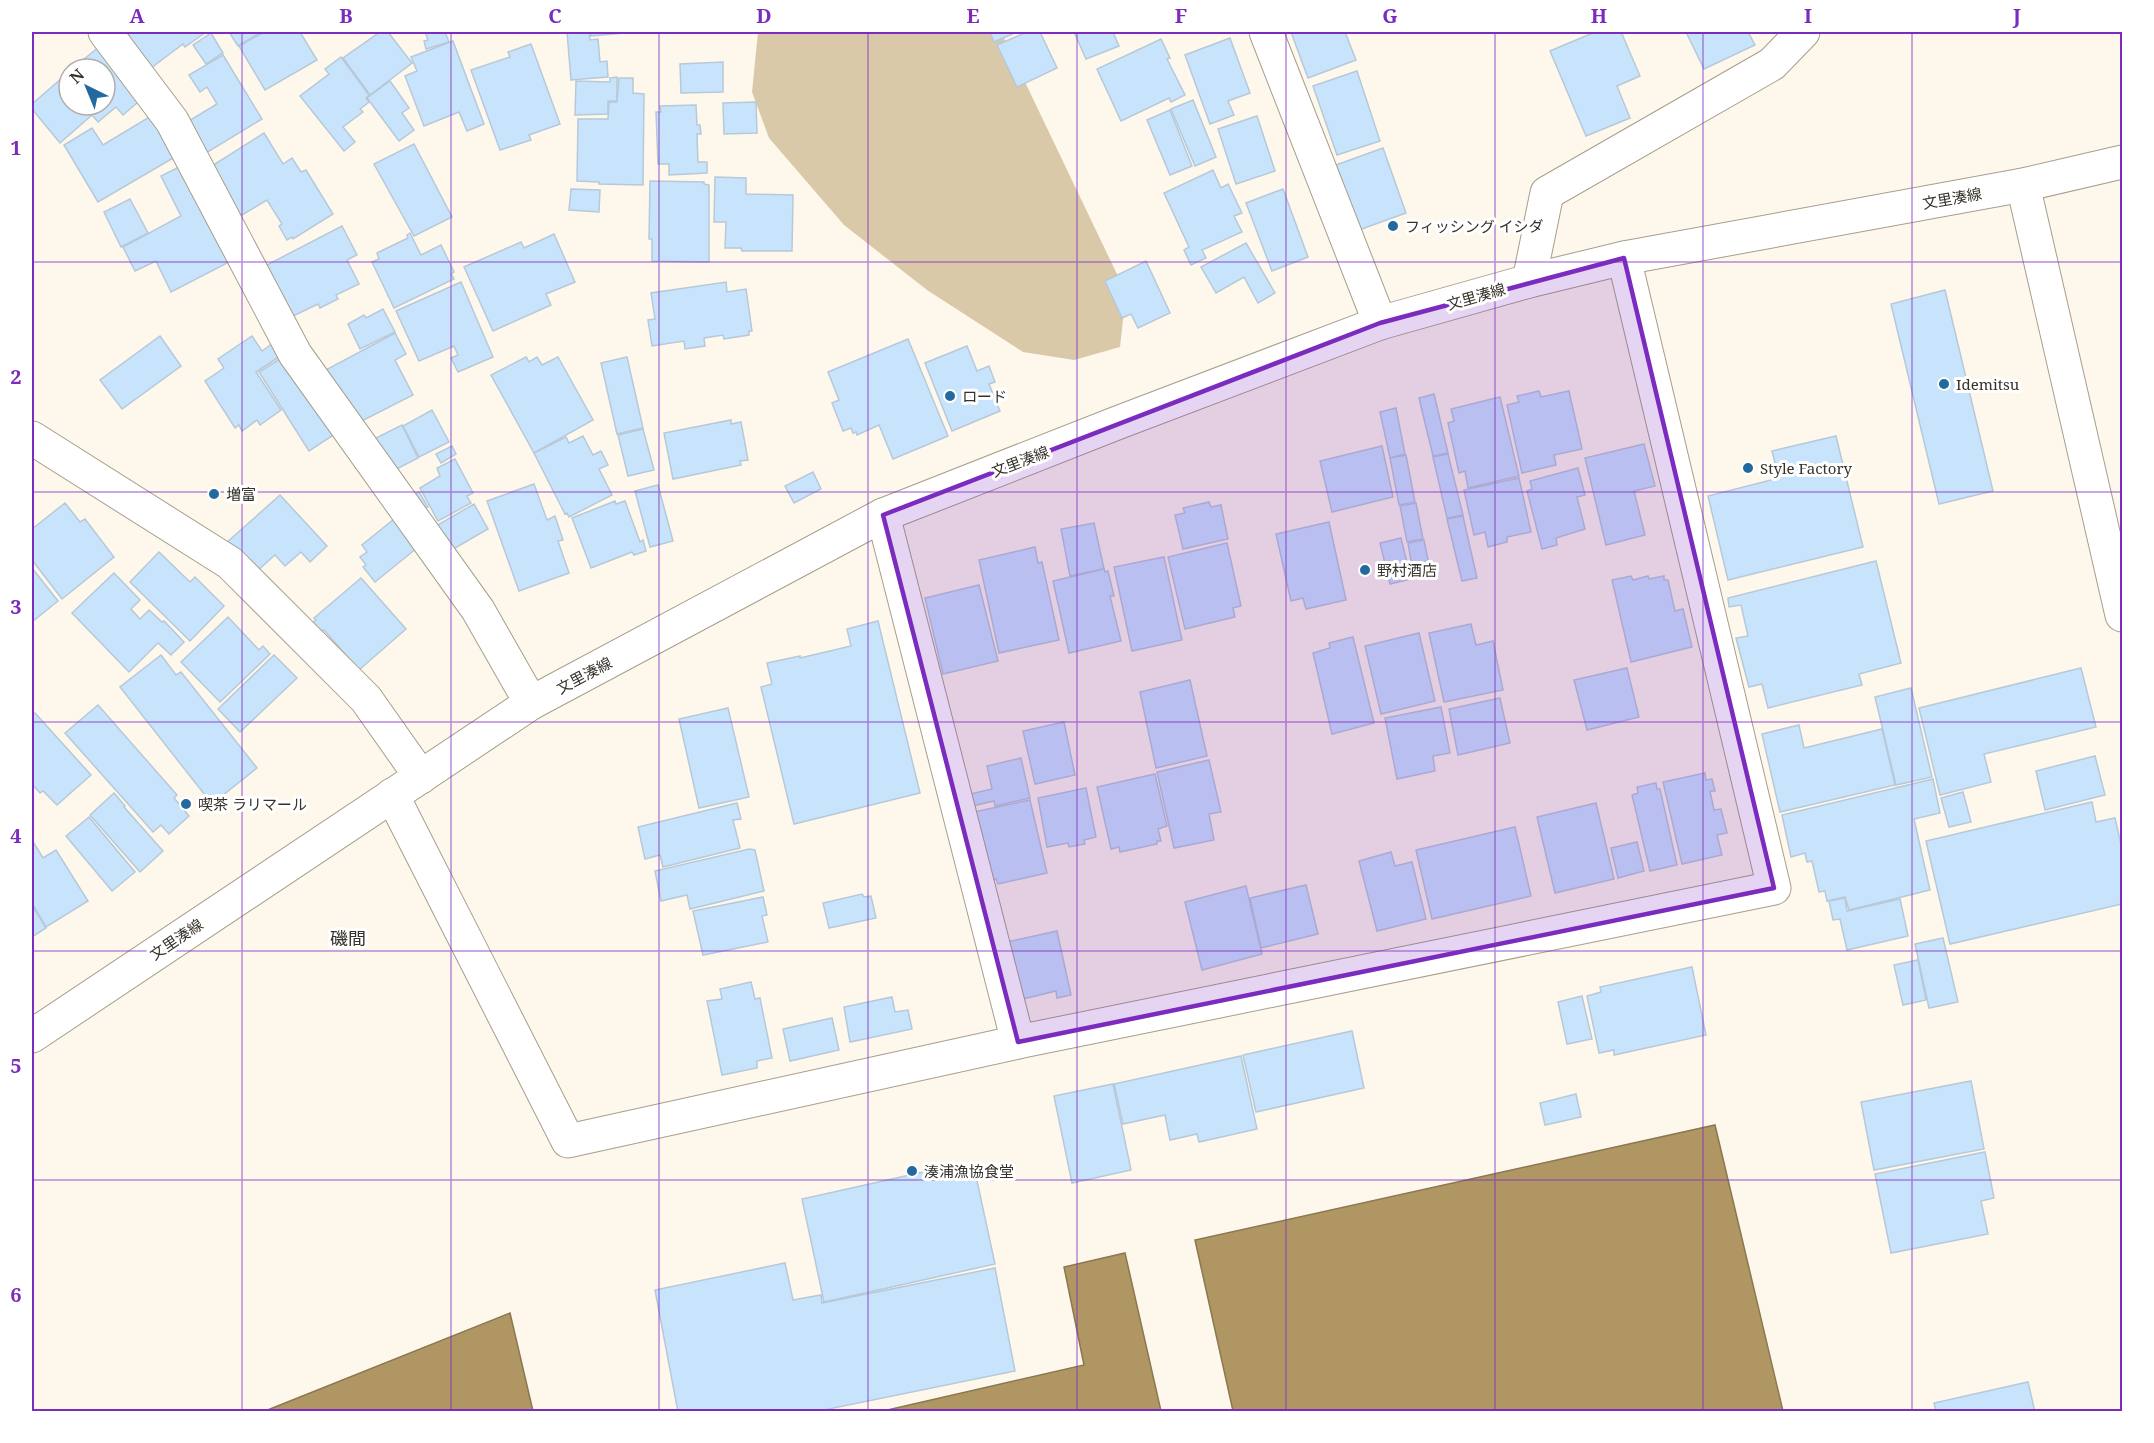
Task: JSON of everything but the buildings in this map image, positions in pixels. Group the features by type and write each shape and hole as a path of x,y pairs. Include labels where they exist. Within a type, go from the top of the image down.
{"street":[{"path":"105,32 172,121 295,354 478,610 531,703"},
{"path":"1266,32 1380,323"},
{"path":"1529,281 1547,193 1772,64 1803,32"},
{"name":"文里湊線","path":"32,1036 531,703 883,515 1380,323 1529,281 1624,258 2023,185 2122,162"},
{"path":"2023,185 2122,615"},
{"path":"392,795 568,1141 1018,1042 1774,888 1624,258"},
{"path":"32,438 230,563 366,699 421,777"},
{"path":"883,515 1018,1042"}],"highlighted area":[{"path":"1624,258 1774,888 1018,1042 883,515 1380,323"}],"shaded area":[{"path":"758,32 1001,32 1126,293 1120,347 1074,360 1023,352 927,290 844,225 769,138 752,92"},
{"path":"1715,1125 1783,1411 1233,1411 1195,1240"},
{"path":"1125,1253 1161,1411 883,1411 1084,1365 1064,1267"},
{"path":"510,1313 533,1411 265,1411"}],"place":[{"name":"フィッシング イシダ","path":"1393,226"},
{"name":"Idemitsu","path":"1944,384"},
{"name":"ロード","path":"950,396"},
{"name":"Style Factory","path":"1748,468"},
{"name":"増富","path":"214,494"},
{"name":"野村酒店","path":"1365,570"},
{"name":"喫茶 ラリマール","path":"186,804"},
{"name":"湊浦漁協食堂","path":"912,1171"}],"district":[{"name":"磯間","path":"348,938"}]}
